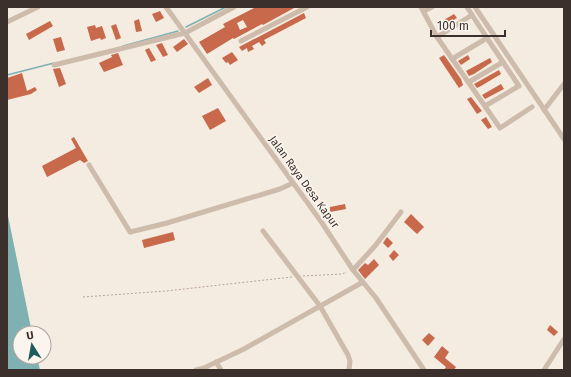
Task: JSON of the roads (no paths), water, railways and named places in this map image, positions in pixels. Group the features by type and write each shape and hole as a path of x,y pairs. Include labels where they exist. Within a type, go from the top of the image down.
{"street":[{"path":"7,22 38,7"},
{"name":"Jalan Raya Desa Kapur","path":"166,7 293,183 353,270 386,313 424,370"},
{"path":"54,66 185,33 234,7"},
{"path":"241,41 307,7"},
{"path":"432,7 423,9 437,37 500,128 532,107"},
{"path":"467,7 519,86 485,106"},
{"path":"475,7 564,139"},
{"path":"437,37 472,15"},
{"path":"452,59 487,38"},
{"path":"469,82 503,62"},
{"path":"544,110 564,84"},
{"path":"89,164 130,232 167,223 280,189 293,183"},
{"path":"353,270 375,246 401,212"},
{"path":"263,231 320,306 348,355 350,361 349,370"},
{"path":"196,370 204,368 244,349 363,282"},
{"path":"544,370 564,338"},
{"path":"216,362 221,370"}],"water":[{"path":"7,211 30,325 12,325 12,365 39,365 40,370 7,370"}],"waterway":[{"path":"186,27 226,7"},
{"path":"123,46 178,31"},
{"path":"7,75 54,63"}]}
